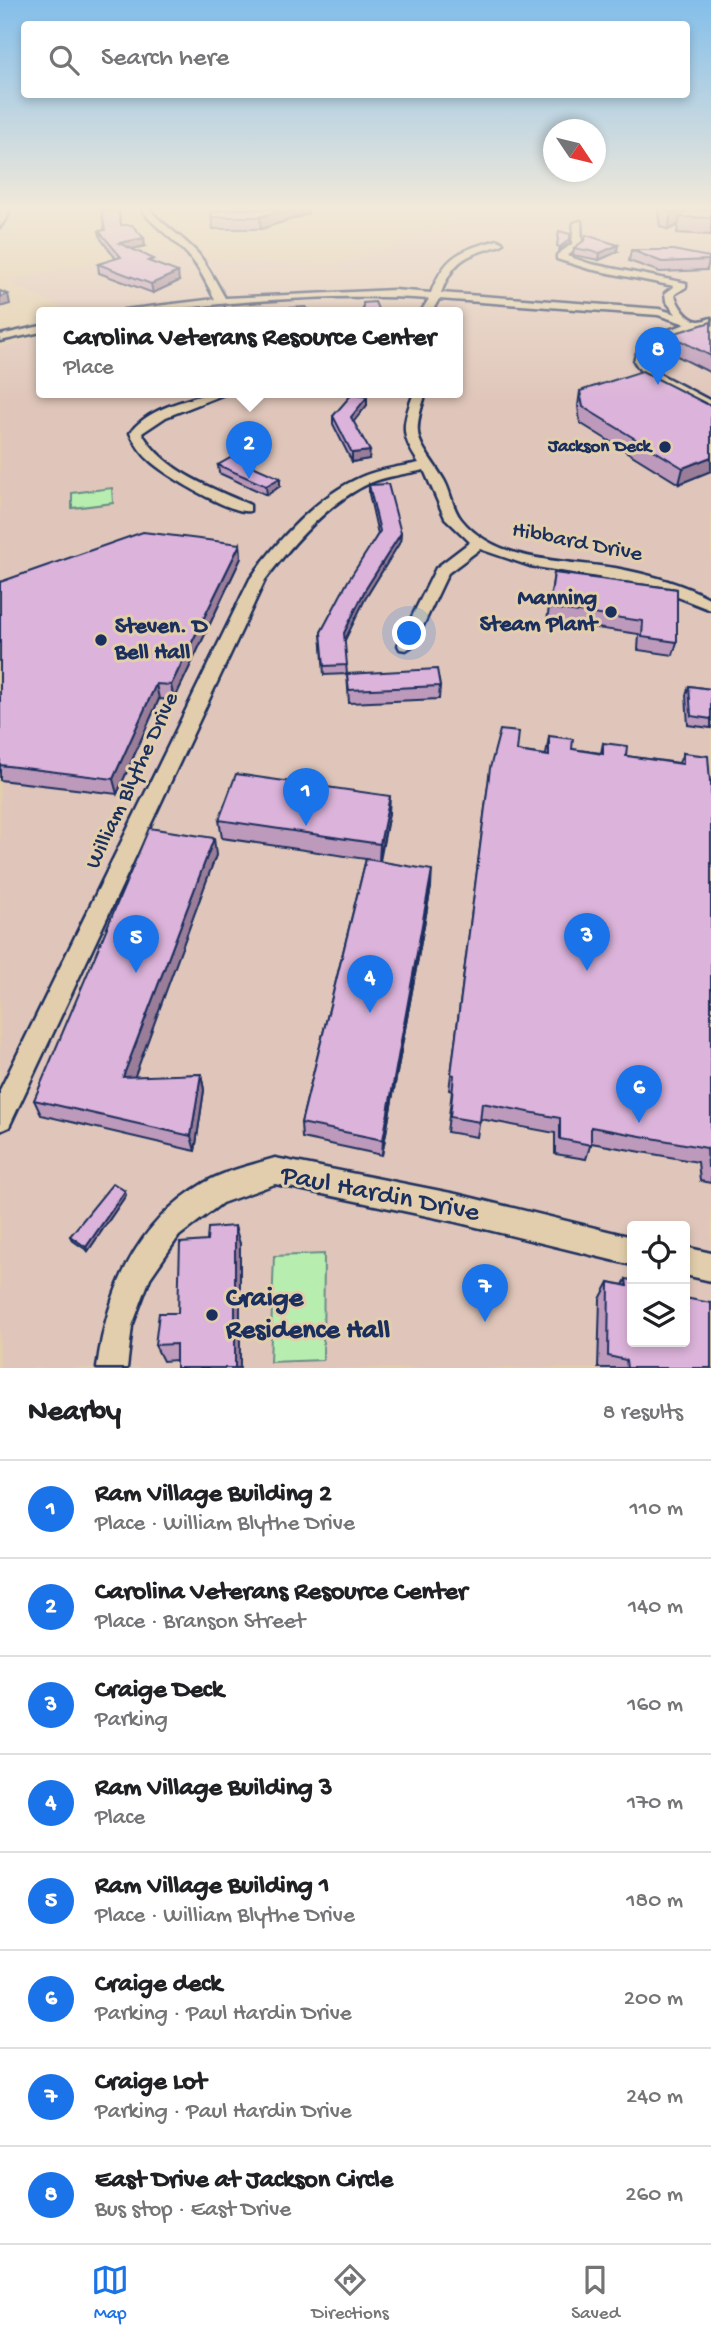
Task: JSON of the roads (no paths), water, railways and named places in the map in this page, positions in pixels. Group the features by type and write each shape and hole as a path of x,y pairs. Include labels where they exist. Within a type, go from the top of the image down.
{"street":[{"path":"205,273 222,301"},
{"path":"429,307 436,295 443,273"},
{"path":"629,273 682,285 670,293 671,301 686,319"},
{"path":"173,307 222,301 367,294 436,295 652,311 699,325"},
{"path":"711,321 649,344 641,351 639,359 640,365 646,371 711,406"},
{"path":"0,338 36,330"},
{"path":"206,398 156,416 139,426 136,433 140,443 159,461 200,487 245,508"},
{"name":"Hibbard Drive","path":"418,398 409,433 414,449 437,481 453,519 480,542 526,560 616,573 660,583 711,605"},
{"name":"William Blythe Drive","path":"0,1118 258,579 288,542 352,487 367,480 425,466"},
{"path":"406,645 441,571 480,542"},
{"name":"Paul Hardin Drive","path":"112,1368 117,1326 139,1269 169,1226 214,1192 275,1171 456,1208 627,1250"},
{"path":"690,1262 711,1267"}],"place":[{"name":"East Drive at Jackson Circle","path":"658,385"},
{"name":"Jackson Deck","path":"665,447"},
{"name":"Carolina Veterans Resource Center","path":"249,479"},
{"name":"Manning Steam Plant","path":"611,612"},
{"name":"Steven. D Bell Hall","path":"101,640"},
{"name":"Ram Village Building 2","path":"306,826"},
{"name":"Craige Deck","path":"587,971"},
{"name":"Ram Village Building 1","path":"136,973"},
{"name":"Ram Village Building 3","path":"370,1013"},
{"name":"Craige deck","path":"639,1123"},
{"name":"Craige Residence Hall","path":"212,1315"},
{"name":"Craige Lot","path":"485,1322"}]}
